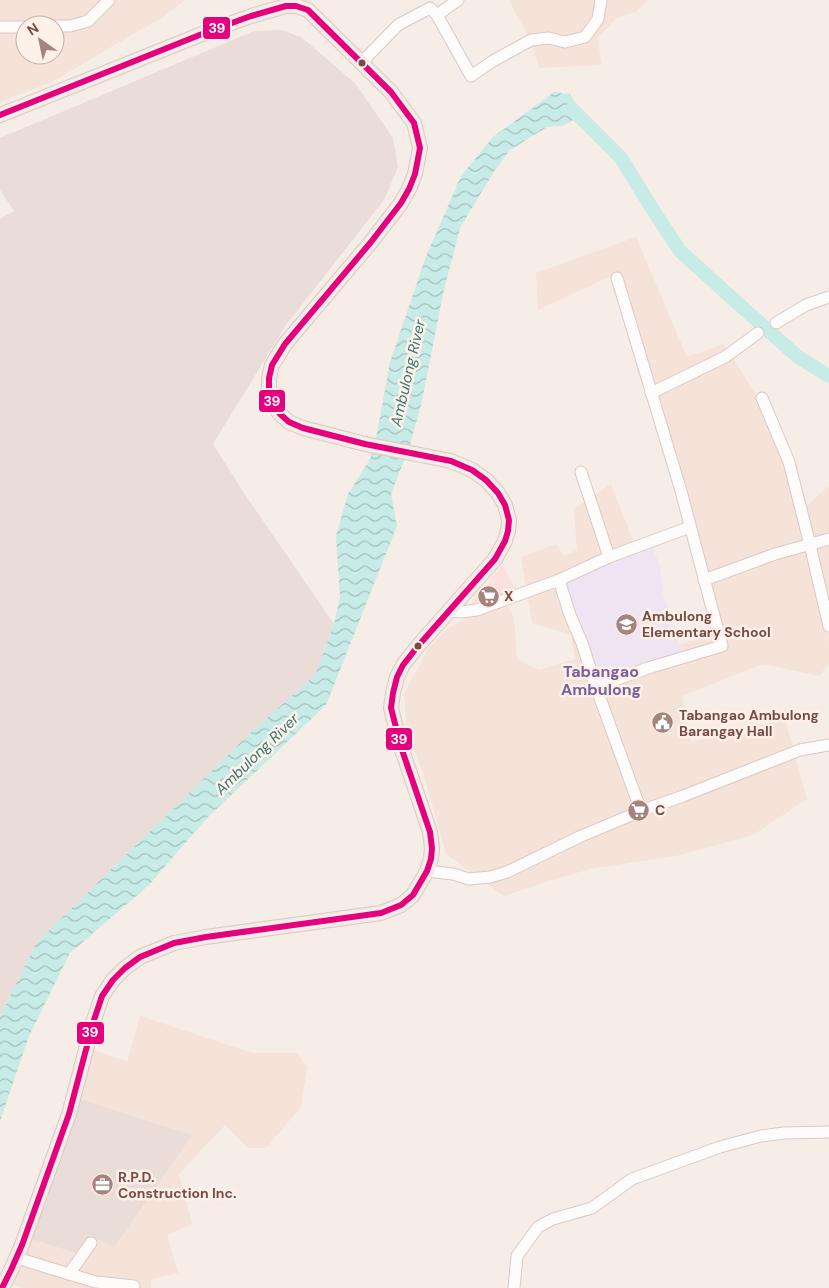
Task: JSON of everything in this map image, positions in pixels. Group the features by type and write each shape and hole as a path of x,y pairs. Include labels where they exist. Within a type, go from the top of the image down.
{"main road":[{"path":"0,115 207,32 257,14 286,6 296,6 308,10 391,92 414,124 420,148 415,174 401,203 371,242 285,344 272,365 269,390 273,404 289,422 303,428 365,444 451,461 472,470 486,480 498,493 505,505 509,520 505,541 490,565 403,664 396,677 391,708 401,747 430,832 432,848 427,871 413,895 401,905 381,913 206,937 174,944 140,958 112,980 102,996 93,1023 69,1114 17,1258 2,1288"}],"street":[{"path":"65,26 88,21 109,0"},
{"path":"437,15 458,0"},
{"path":"361,63 398,25 430,8 437,15 471,76 493,61 531,40 549,38 565,42 585,37 598,19 601,0"},
{"path":"0,27 15,27"},
{"path":"596,687 648,668 722,646 690,526 617,278"},
{"path":"776,323 806,305 829,296"},
{"path":"651,393 725,356 758,334"},
{"path":"762,398 789,462 829,626"},
{"path":"581,472 609,557"},
{"path":"448,611 477,610 559,580 609,557 690,526"},
{"path":"704,580 774,554 829,539"},
{"path":"559,580 641,811"},
{"path":"427,871 453,874 469,880 507,872 579,837 641,811 800,750 829,745"},
{"path":"514,1288 517,1256 538,1227 554,1219 592,1208 632,1179 720,1147 761,1136 784,1133 829,1132"},
{"path":"69,1274 91,1243"},
{"path":"17,1258 96,1282 134,1286"}],"shaded area":[{"path":"0,0 185,0 164,16 52,82 0,102"},
{"path":"509,0 648,0 636,12 618,17 598,37 601,65 540,68 527,34"},
{"path":"282,30 301,37 355,83 393,138 398,167 384,200 286,325 213,444 244,493 334,624 315,675 248,735 36,943 0,1016 0,219 14,211 0,190 0,138 254,31"},
{"path":"636,237 687,357 724,344 790,449 807,505 829,486 829,664 819,676 763,664 682,696 691,742 785,719 807,799 753,835 676,856 590,869 504,896 446,854 423,772 407,732 404,694 428,649 448,628 463,620 481,588 493,580 514,618 517,659 539,670 575,659 571,635 532,623 521,557 557,544 563,556 577,550 574,509 611,484 634,543 566,570 596,677 714,632 652,394 630,299 617,273 538,310 536,273"},
{"name":"Ambulong Elementary School","path":"650,542 660,566 663,594 681,653 597,674 566,579"},
{"path":"502,565 516,590 497,598 489,581"},
{"path":"140,1016 253,1053 297,1053 307,1067 301,1107 266,1148 248,1148 225,1125 179,1174 192,1224 167,1235 178,1273 151,1279 151,1288 22,1288 12,1285 29,1238 75,1253 88,1235 192,1135 77,1098 92,1050 127,1061"},
{"name":"R.P.D. Construction Inc.","path":"77,1098 192,1135 114,1247 89,1236 75,1253 29,1238"}],"water":[{"path":"554,92 570,94 585,118 584,123 573,120 562,126 547,127 510,150 493,173 460,228 443,294 422,401 410,445 391,494 397,526 326,705 207,818 148,886 70,953 29,1036 0,1121 0,1016 36,943 248,735 315,675 334,624 340,598 336,536 348,494 370,459 376,439 390,362 425,259 461,176 493,137"}],"waterway":[{"name":"Ambulong River","path":"572,109 621,158 680,251 798,357 829,376"}],"transit line":[{"name":"39","path":"0,115 251,16 286,6 296,6 308,10 391,92 414,123 420,148 415,174 401,203 371,242 285,344 272,365 269,390 273,404 289,422 303,428 365,444 451,461 472,470 486,480 498,493 505,505 509,520 505,541 495,559 418,646 403,665 397,677 391,708 401,747 430,832 432,848 427,871 413,895 401,905 381,913 174,943 140,957 125,968 113,980 102,996 69,1114 22,1245 2,1288"}],"place":[{"name":"X","path":"488,596"},
{"name":"Ambulong Elementary School","path":"626,624"},
{"name":"Tabangao Ambulong Barangay Hall","path":"663,723"},
{"name":"C","path":"639,810"},
{"name":"R.P.D. Construction Inc.","path":"102,1185"}],"district":[{"name":"Tabangao Ambulong","path":"601,680"}]}
